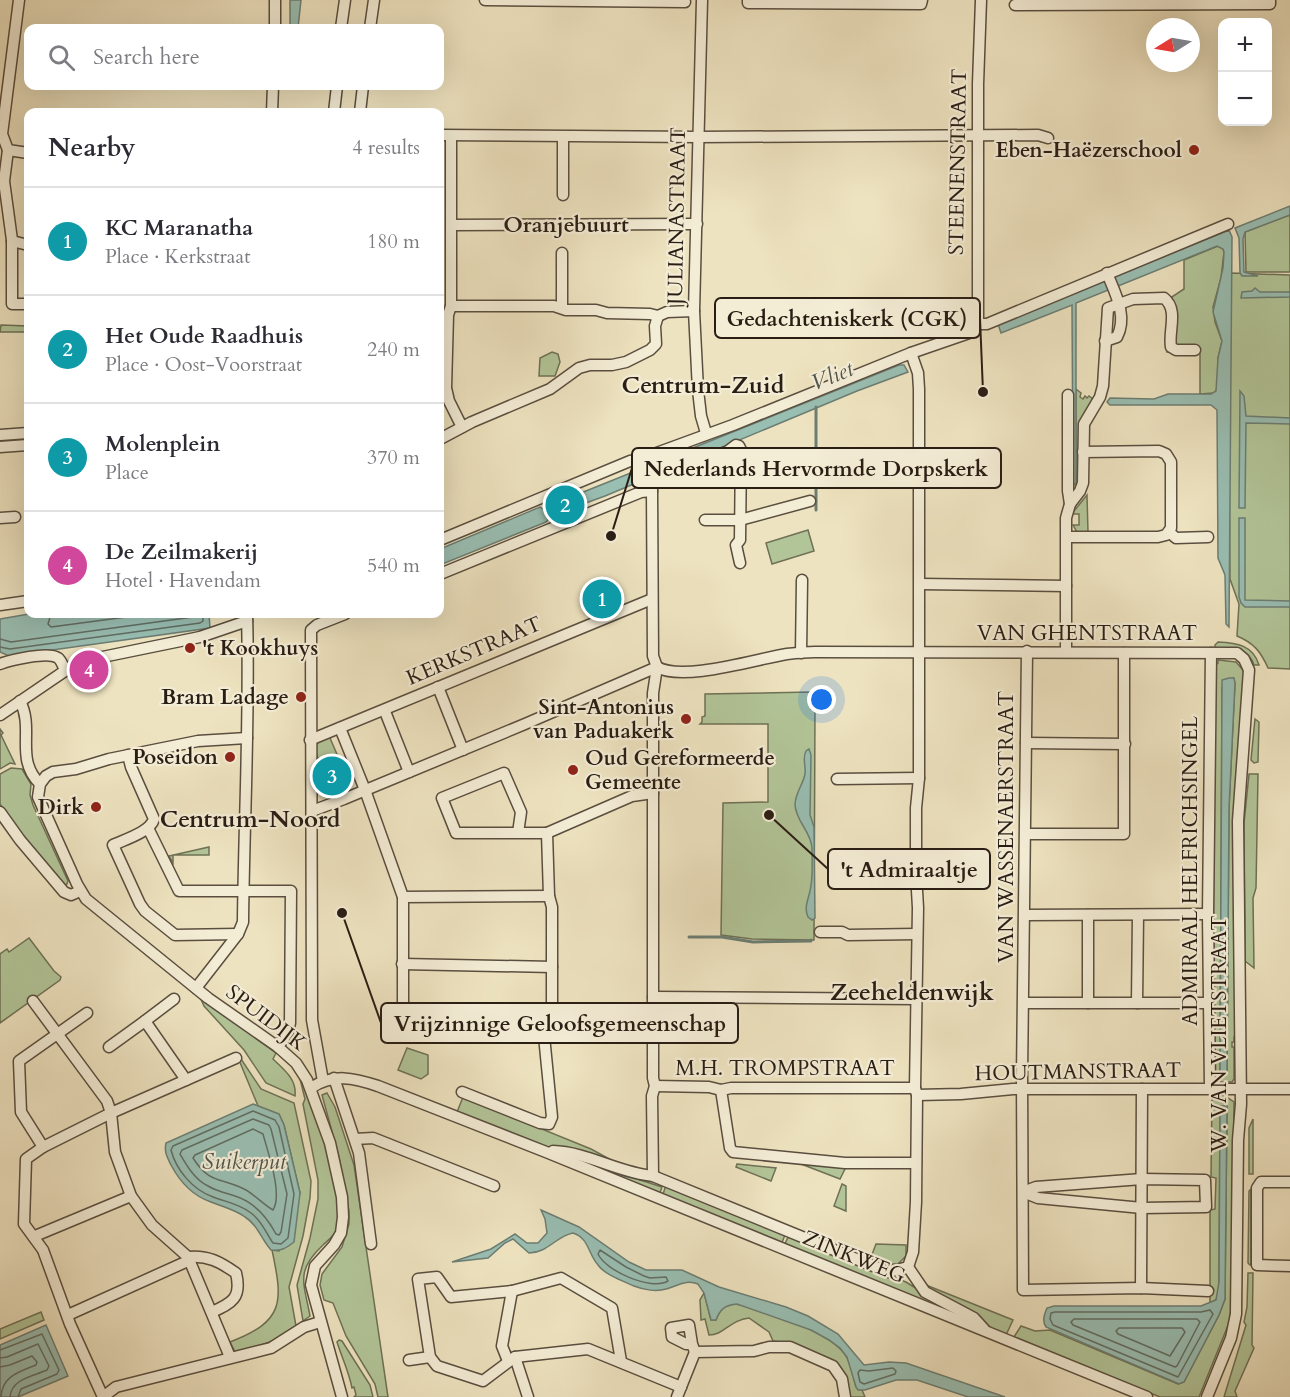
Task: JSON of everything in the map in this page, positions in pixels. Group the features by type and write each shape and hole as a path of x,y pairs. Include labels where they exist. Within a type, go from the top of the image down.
{"street":[{"path":"19,0 2,132 8,150 4,181 12,241 12,304 24,304"},
{"path":"274,24 275,0"},
{"path":"342,24 345,0"},
{"path":"371,24 374,0"},
{"path":"484,0 685,2"},
{"name":"JULIANASTRAAT","path":"702,0 694,311 698,390 701,416 706,433"},
{"path":"748,0 748,3 921,4 922,0"},
{"name":"STEENENSTRAAT","path":"978,324 981,0"},
{"path":"1015,5 1041,2 1270,4 1270,0"},
{"path":"272,108 273,90"},
{"path":"334,108 337,90"},
{"path":"360,108 363,90"},
{"path":"444,135 978,137 1038,135 1048,138"},
{"path":"452,136 451,306 448,315 446,388 449,401 462,427"},
{"path":"563,137 563,195"},
{"path":"8,150 24,152"},
{"path":"452,225 697,224"},
{"path":"444,538 630,462 644,462 651,454 741,421 911,353 969,333 978,324 987,324 1228,224"},
{"path":"12,241 24,244"},
{"path":"562,253 562,308"},
{"path":"1108,274 1119,304"},
{"path":"1066,652 1066,514 1070,504 1082,488 1084,424 1100,397 1103,386 1108,308 1137,298 1166,299 1172,310 1171,347 1176,350 1195,350"},
{"path":"451,306 554,306 607,313 658,316 667,312 694,311"},
{"path":"444,438 462,427 550,388 582,367 621,364 650,350 656,344 655,326 658,316"},
{"path":"911,353 918,373 919,389 920,584 916,862 916,1164 913,1252 908,1267 925,1292 974,1318 987,1332"},
{"path":"1068,395 1070,504"},
{"path":"24,433 5,435 5,447 24,445"},
{"path":"444,572 641,492 651,484 739,445 741,450 740,540 736,545 740,563"},
{"path":"1067,537 1158,537 1169,532 1172,526 1171,464 1168,456 1159,451 1083,452"},
{"path":"644,462 651,484 653,656 657,667 653,693 653,1078 655,1086 652,1095 653,1176"},
{"path":"547,496 558,525"},
{"path":"705,520 740,520 810,501"},
{"path":"0,518 15,518"},
{"path":"1169,532 1176,538 1208,537"},
{"path":"801,653 802,580"},
{"path":"920,584 1066,586"},
{"name":"KERKSTRAAT","path":"310,740 652,599"},
{"path":"0,605 24,602"},
{"path":"0,715 65,670 82,661 200,637 245,618"},
{"path":"196,988 238,934 243,922 249,677 247,618"},
{"path":"336,618 312,628 310,740 312,1020 315,1042 355,1139 363,1174 372,1244"},
{"name":"VAN GHENTSTRAAT","path":"657,667 668,670 708,670 801,653 1027,651 1237,653 1248,667"},
{"name":"VAN WASSENAERSTRAAT","path":"1027,651 1023,1290 1141,1288"},
{"path":"1026,834 1124,834 1124,653"},
{"name":"ADMIRAAL HELFRICHSINGEL","path":"1210,1088 1208,914 1212,653"},
{"path":"0,664 50,656 59,659 65,670"},
{"path":"312,811 463,750 657,667"},
{"name":"W. VAN VLIETSTRAAT","path":"1207,1397 1231,1338 1236,1314 1240,1088 1238,821 1248,667"},
{"path":"438,687 463,750"},
{"name":"SPUIDIJK","path":"20,701 26,723 27,766 40,784 38,794 40,804 80,891 96,908 196,988 281,1043 300,1067 311,1088 333,1151 342,1197 343,1217 337,1242 318,1262 312,1276 311,1290 342,1397"},
{"path":"386,714 409,772"},
{"path":"340,728 404,897 402,964 405,1035 544,1036 552,1031 552,907 549,896 547,833"},
{"path":"40,784 46,776 53,772 76,769 128,754 198,741 247,738"},
{"path":"1026,743 1125,744"},
{"path":"128,754 131,767 154,816 152,825 148,828 114,845 144,909 175,935 238,934"},
{"path":"518,833 520,813 504,773 442,798 456,833 518,833 547,833 633,796 653,793"},
{"path":"837,779 919,778"},
{"path":"0,812 20,840 64,892 71,895 80,891"},
{"path":"148,828 179,891 291,891 290,1015 288,1032 281,1043"},
{"path":"404,897 549,896"},
{"path":"1025,915 1208,914"},
{"path":"1088,915 1088,1003"},
{"path":"1137,1003 1138,915"},
{"path":"820,932 842,932 849,935 917,934"},
{"path":"402,964 552,967"},
{"path":"653,997 916,999"},
{"path":"109,1047 174,999"},
{"path":"33,1001 107,1101 111,1113 115,1152 131,1196 152,1225 189,1258 230,1357"},
{"path":"1024,1003 1208,1003"},
{"path":"43,1147 21,1112 19,1061 87,1013"},
{"path":"145,1022 186,1080"},
{"path":"462,1092 540,1123 549,1124 552,1117 544,1036"},
{"path":"236,1058 111,1113 43,1147 26,1159 24,1224 35,1236 43,1250 70,1324 103,1397 116,1387 271,1347 304,1327 320,1322"},
{"name":"ZINKWEG","path":"329,1079 350,1078 370,1084 546,1152 1147,1397"},
{"path":"311,1088 329,1079"},
{"name":"M.H. TROMPSTRAAT","path":"655,1086 709,1087 721,1090 731,1088 916,1091"},
{"path":"1142,1089 1141,1288 1208,1291"},
{"name":"HOUTMANSTRAAT","path":"916,1091 1290,1089"},
{"path":"721,1090 730,1148 733,1152 845,1164 916,1164"},
{"path":"355,1139 373,1138 494,1186"},
{"name":"ZINKWEG","path":"546,1152 555,1150 569,1153 636,1175 653,1176 888,1272 908,1267"},
{"path":"1142,1179 1205,1180 1206,1207 1142,1208 1038,1198 1023,1192 1036,1187 1142,1179"},
{"path":"1290,1182 1261,1182 1257,1188 1257,1265 1290,1266"},
{"path":"35,1236 131,1196"},
{"path":"68,1315 189,1258 202,1256 219,1261 236,1273 239,1285 237,1295 229,1304 212,1312"},
{"path":"621,1361 612,1308 561,1278 512,1291 451,1297 437,1277 418,1279 430,1357 437,1366 483,1382 511,1359 588,1349 621,1361 679,1392 694,1348 754,1352 769,1347 790,1347 833,1366 842,1379 845,1397"},
{"path":"512,1291 502,1346 511,1359 528,1397"},
{"path":"409,1360 430,1357"}],"green space":[{"path":"1290,215 1290,272 1246,272 1245,232"},
{"path":"1218,246 1224,252 1221,278 1213,307 1215,322 1222,341 1218,358 1218,388 1214,393 1200,394 1200,352 1167,352 1170,327 1164,302 1184,289 1184,260"},
{"path":"1231,273 1290,275 1290,669 1268,668 1256,649 1237,636 1239,604 1230,579"},
{"path":"1,325 24,326 24,332 0,332"},
{"path":"552,352 558,354 560,362 555,376 539,376 540,358"},
{"path":"1076,389 1081,393 1080,397 1083,399 1089,396 1093,399 1079,483 1071,496 1073,484 1076,484"},
{"path":"1087,495 1088,532 1077,532 1073,525 1079,525 1079,514 1073,514"},
{"path":"808,530 814,551 772,564 766,543"},
{"path":"1218,642 1243,646 1253,653 1259,665 1254,665 1248,655 1243,652 1215,648"},
{"path":"1218,660 1236,662 1243,670 1244,676 1236,1037 1232,1042 1234,1079 1232,1082 1218,1082 1213,1077 1214,666","holes":["1233,678 1235,683 1229,808 1227,1072 1220,1072 1222,687"]},
{"path":"811,692 811,709 815,709 814,940 752,939 721,935 723,803 768,802 768,724 700,724 702,717 705,716 705,694"},
{"path":"1255,719 1259,722 1258,762 1254,763 1251,760"},
{"path":"0,729 15,764 10,763 0,769"},
{"path":"336,734 330,738 339,759 328,762 324,758 317,758 315,745"},
{"path":"11,768 22,769 31,784 30,795 33,805 68,881 66,886 16,827 0,804 0,774"},
{"path":"1249,774 1258,774 1256,888 1253,898 1254,968 1245,961 1244,823"},
{"path":"209,847 209,855 173,855"},
{"path":"29,938 61,977 60,980 0,1023 0,954 7,949 9,952"},
{"path":"200,997 276,1053 273,1059 292,1080 295,1096 266,1083 244,1050 204,1006"},
{"path":"407,1048 428,1055 428,1074 421,1079 398,1070"},
{"path":"241,1059 261,1089 294,1103 311,1181 303,1236 289,1287 296,1326 278,1339 236,1354 230,1342 261,1326 276,1308 278,1283 272,1250 279,1251 300,1193 284,1125 279,1114 258,1106 239,1060"},
{"path":"300,1079 328,1153 339,1215 335,1233 314,1254 305,1270 304,1286 310,1316 303,1321 297,1285 318,1199 318,1180"},
{"path":"327,1093 335,1107 354,1165 388,1397 378,1397 375,1384 346,1336 333,1303 324,1300 320,1285 322,1274 342,1247 349,1224 349,1211 339,1157 322,1095"},
{"path":"1212,1094 1222,1094 1234,1102 1232,1302 1229,1323 1199,1397 1160,1397 1014,1337 1021,1326 1035,1331 1050,1330 1178,1384 1184,1382 1225,1299 1227,1107 1220,1107 1219,1292 1216,1300 1210,1303 1210,1210 1215,1209 1216,1178 1211,1177"},
{"path":"463,1097 591,1149 613,1161 561,1148 538,1147 457,1112"},
{"path":"1253,1119 1253,1174 1249,1174 1249,1128"},
{"path":"566,1156 662,1187 659,1196"},
{"path":"737,1164 776,1168 771,1181 736,1167"},
{"path":"801,1164 846,1167 840,1179"},
{"path":"842,1184 846,1186 846,1211 834,1206"},
{"path":"666,1185 785,1235 781,1245 662,1197"},
{"path":"1251,1189 1250,1265 1248,1263 1249,1191"},
{"path":"788,1237 906,1282 967,1320 784,1246"},
{"path":"876,1244 906,1245 906,1256 898,1264 888,1264 871,1257"},
{"path":"1248,1273 1253,1273 1252,1345 1254,1348 1235,1391 1237,1397 1224,1397 1246,1325 1244,1322"},
{"path":"921,1283 1013,1320 1006,1335 991,1328 979,1315 933,1293"},
{"path":"704,1293 711,1320 716,1320 721,1310 736,1304 777,1316 823,1336 835,1344 846,1356 856,1387 862,1390 865,1397 846,1397 844,1378 780,1342 773,1341 769,1332 749,1318 742,1319 719,1333 709,1335 705,1319 701,1320 700,1300"},
{"path":"41,1312 44,1320 0,1339 0,1329"},
{"path":"342,1341 370,1385 373,1397 354,1397 356,1395 354,1387 352,1388 337,1342"}],"water":[{"path":"290,0 301,0 298,24 290,24"},
{"path":"1290,206 1290,215 1245,232 1243,239 1244,272 1258,276 1242,276 1239,238 1235,228"},
{"path":"1229,230 1232,237 1229,627 1226,624 1225,575 1218,558 1217,410 1211,405 1110,405 1107,402 1110,398 1154,399 1168,394 1211,394 1216,391 1218,358 1222,341 1213,312 1223,268 1223,249 1217,246 1076,303 1076,484 1073,484 1072,305 1001,333 998,324"},
{"path":"1255,288 1260,292 1290,292 1290,297 1241,298 1242,292 1252,291"},
{"path":"899,365 904,365 908,372 575,507 571,497"},
{"path":"1240,391 1244,396 1246,416 1290,418 1290,424 1246,423 1245,508 1239,508"},
{"path":"540,507 546,511 548,520 546,522 444,563 444,547"},
{"path":"1239,518 1245,518 1245,600 1290,601 1290,607 1245,607 1241,603 1239,597"},
{"path":"24,615 24,618 209,618 210,628 9,656 0,652 0,619"},
{"path":"1234,678 1235,683 1229,808 1227,1072 1220,1072 1222,680"},
{"path":"809,749 811,755 810,815 814,827 815,918 812,920 808,917 806,909 812,880 812,848 795,805 805,774 805,754"},
{"name":"Suikerput","path":"253,1104 279,1114 284,1125 300,1193 294,1242 280,1250 271,1250 253,1224 241,1214 204,1199 188,1188 171,1165 166,1152 166,1143"},
{"path":"1220,1106 1227,1106 1225,1299 1184,1382 1179,1384 1046,1327 1044,1316 1047,1308 1054,1306 1201,1306 1216,1300 1219,1282"},
{"path":"541,1210 579,1227 629,1262 646,1270 682,1270 719,1287 808,1316 838,1334 864,1365 889,1362 906,1363 1005,1397 968,1397 917,1380 896,1380 858,1390 847,1357 840,1348 811,1330 737,1304 729,1305 721,1310 716,1320 711,1320 704,1293 698,1284 686,1283 659,1290 634,1286 601,1269 585,1242 573,1233 536,1252 529,1253 513,1239 488,1258 452,1262 491,1249 515,1234 527,1243 538,1243 547,1233"},
{"path":"46,1325 68,1376 18,1397 0,1397 0,1345"}],"waterway":[{"path":"816,407 816,510"},
{"path":"689,937 722,937 753,942 811,940"}],"place":[{"name":"Eben-Haëzerschool","path":"1194,150"},
{"name":"Gedachteniskerk (CGK)","path":"983,392"},
{"name":"Het Oude Raadhuis","path":"565,505"},
{"name":"Nederlands Hervormde Dorpskerk","path":"611,536"},
{"name":"KC Maranatha","path":"602,599"},
{"name":"'t Kookhuys","path":"190,648"},
{"name":"De Zeilmakerij","path":"89,670"},
{"name":"Bram Ladage","path":"301,697"},
{"name":"Sint-Antonius van Paduakerk","path":"686,719"},
{"name":"Poseidon","path":"230,757"},
{"name":"Oud Gereformeerde Gemeente","path":"573,770"},
{"name":"Molenplein","path":"332,776"},
{"name":"Dirk","path":"96,807"},
{"name":"'t Admiraaltje","path":"769,815"},
{"name":"Vrijzinnige Geloofsgemeenschap","path":"342,913"}],"district":[{"name":"Oranjebuurt","path":"566,225"},
{"name":"Centrum-Zuid","path":"703,385"},
{"name":"Centrum-Noord","path":"250,819"},
{"name":"Zeeheldenwijk","path":"912,992"}],"water label":[{"name":"Vliet","path":"832,376"}]}
